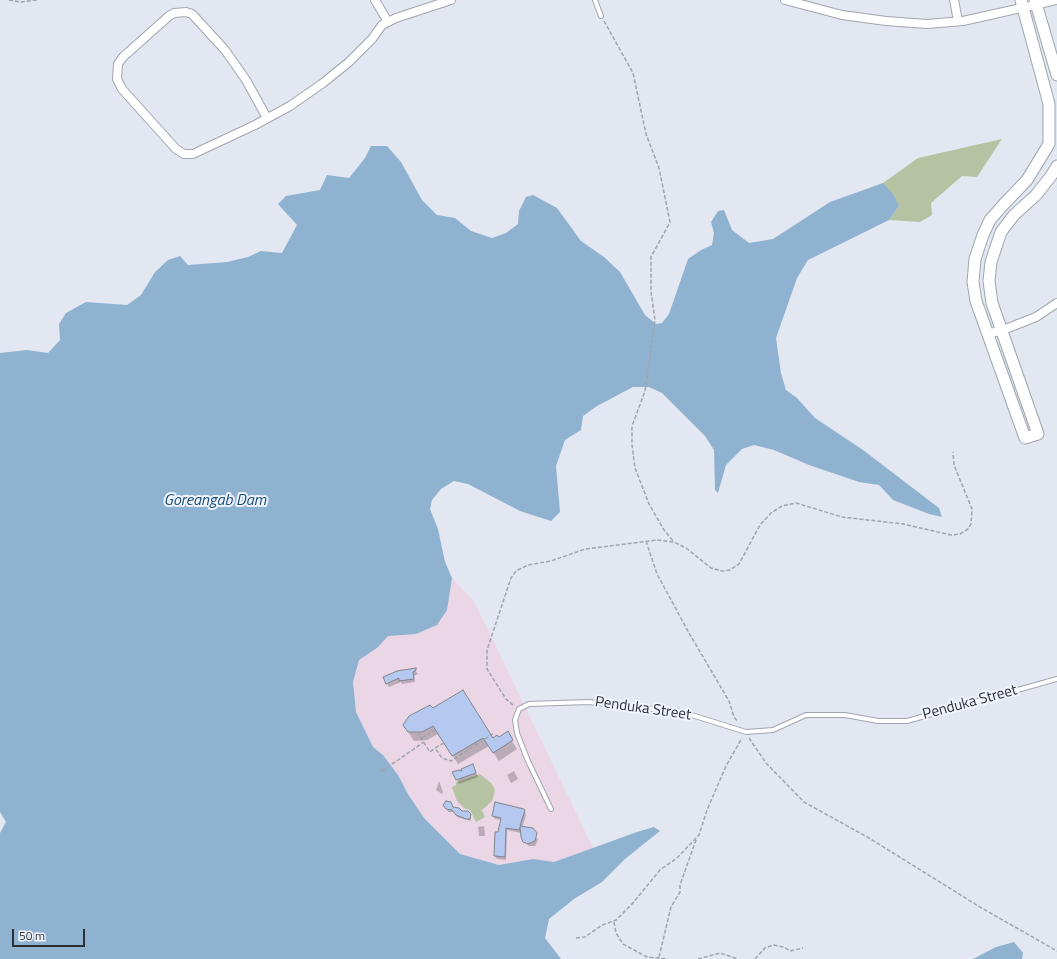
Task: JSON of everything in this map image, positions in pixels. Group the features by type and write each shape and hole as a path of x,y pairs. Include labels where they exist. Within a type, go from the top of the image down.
{"street":[{"path":"375,0 388,22"},
{"path":"267,118 246,80 225,50 195,17 186,12 174,13 169,16 123,57 118,64 117,79 122,90 167,140 184,154 193,154 206,149 267,118 290,106 323,83 349,62 372,39 382,25 451,0"},
{"path":"954,0 958,21"},
{"path":"789,1 842,15 886,21 928,24 958,21 1022,4 1057,0"},
{"path":"1036,2 1057,75"},
{"path":"1022,4 1049,104 1049,144 1027,180 995,214 983,235 975,259 973,282 976,301 1025,438 1038,434 992,302 989,282 991,262 996,243 1001,232 1014,215 1036,195 1052,176 1057,166"},
{"path":"987,334 1003,330 1036,317 1057,303"}],"lane":[{"path":"595,0 601,16"},
{"name":"Penduka Street","path":"519,709 529,704 588,702 682,712 746,732 773,730 806,715 845,716 878,721 908,721 1057,679"},
{"path":"519,709 515,720 521,744 551,809"}],"path":[{"path":"9,0 21,2 37,0"},
{"path":"601,16 633,73 646,134 659,168 670,222 651,257 651,292 655,320 645,391 632,426 633,457 638,478 649,504 664,530 674,542"},
{"path":"519,709 506,699 487,669 487,650 511,578 516,571 528,565 551,561 585,549 657,540 674,542 686,548 711,568 722,571 730,570 739,564 760,525 771,513 782,506 796,503 842,516 903,524 951,535 960,534 968,529 971,524 972,509 954,465 952,452"},
{"path":"646,541 655,569 674,606 729,701 734,717 746,732 766,763 804,802 870,838 980,907 1057,950"},
{"path":"421,739 435,730"},
{"path":"417,732 430,752 444,743"},
{"path":"659,957 671,907 680,892 680,885 696,839 704,825 707,810 726,766 746,732"},
{"path":"436,748 442,758 451,761 494,733"},
{"path":"382,771 424,742"},
{"path":"380,768 384,773"},
{"path":"576,938 585,937 602,925 614,922 632,904 660,870 677,858 696,839"},
{"path":"614,922 616,933 623,944 647,957 667,959"},
{"path":"755,959 765,948 773,945 784,947 790,951 803,948"},
{"path":"698,959 720,953 738,959"}],"shaded area":[{"path":"452,578 474,601 593,848 554,862 533,859 499,865 460,854 424,818 409,796 398,775 383,755 373,747 356,712 353,682 359,660 377,648 388,636 416,634 447,609"}],"green space":[{"path":"1002,139 977,177 962,176 931,203 932,215 920,222 889,220 899,206 883,183 918,158"},
{"path":"480,774 492,784 495,790 492,801 482,810 485,817 476,822 470,810 464,808 457,801 452,787 456,785 456,782"}],"water":[{"name":"Goreangab Dam","path":"371,146 387,146 401,162 422,200 437,215 455,218 471,231 492,238 506,233 518,224 519,211 526,197 533,195 557,208 581,241 604,257 620,272 645,315 656,324 662,323 669,314 688,259 701,250 712,245 714,233 711,222 718,211 724,210 732,230 749,243 773,239 830,202 883,183 893,194 899,206 889,220 808,260 797,278 776,338 781,373 786,390 797,398 815,418 863,450 939,508 942,517 929,514 893,500 879,485 859,482 809,465 774,450 754,445 742,449 726,465 718,493 715,490 714,450 705,436 662,393 649,387 633,387 597,406 583,416 581,430 565,440 556,466 560,512 551,521 520,511 468,484 454,481 441,489 432,500 430,509 438,529 445,562 452,578 447,610 437,625 416,634 388,636 377,648 359,660 353,682 356,712 373,747 383,755 398,775 408,794 424,818 460,854 499,865 533,859 554,862 654,827 660,831 625,859 602,882 574,899 549,919 545,938 561,959 0,959 0,833 6,822 0,812 0,353 27,350 48,353 60,340 59,324 66,313 86,302 127,305 141,295 155,272 168,260 180,256 188,265 227,262 248,257 261,251 282,253 297,225 278,204 286,196 320,190 327,175 349,178 365,158"},
{"path":"1014,942 1023,953 1022,959 973,959 996,947"}],"building":[{"path":"416,668 413,672 414,679 399,681 399,678 386,684 383,677 397,671"},
{"path":"463,690 493,738 497,735 499,737 508,731 513,740 493,753 483,738 452,756 433,726 422,732 408,732 403,725 409,716 430,705 433,708"},
{"path":"473,764 476,773 456,780 452,772 459,770 462,771 461,769"},
{"path":"446,801 451,802 453,807 459,808 462,811 468,811 471,814 470,819 456,815 452,810 446,809 443,805"},
{"path":"495,802 524,809 525,810 520,826 533,828 537,833 535,841 528,844 523,842 520,827 519,830 506,828 505,857 494,856 495,832 498,832 501,818 492,816"}]}
